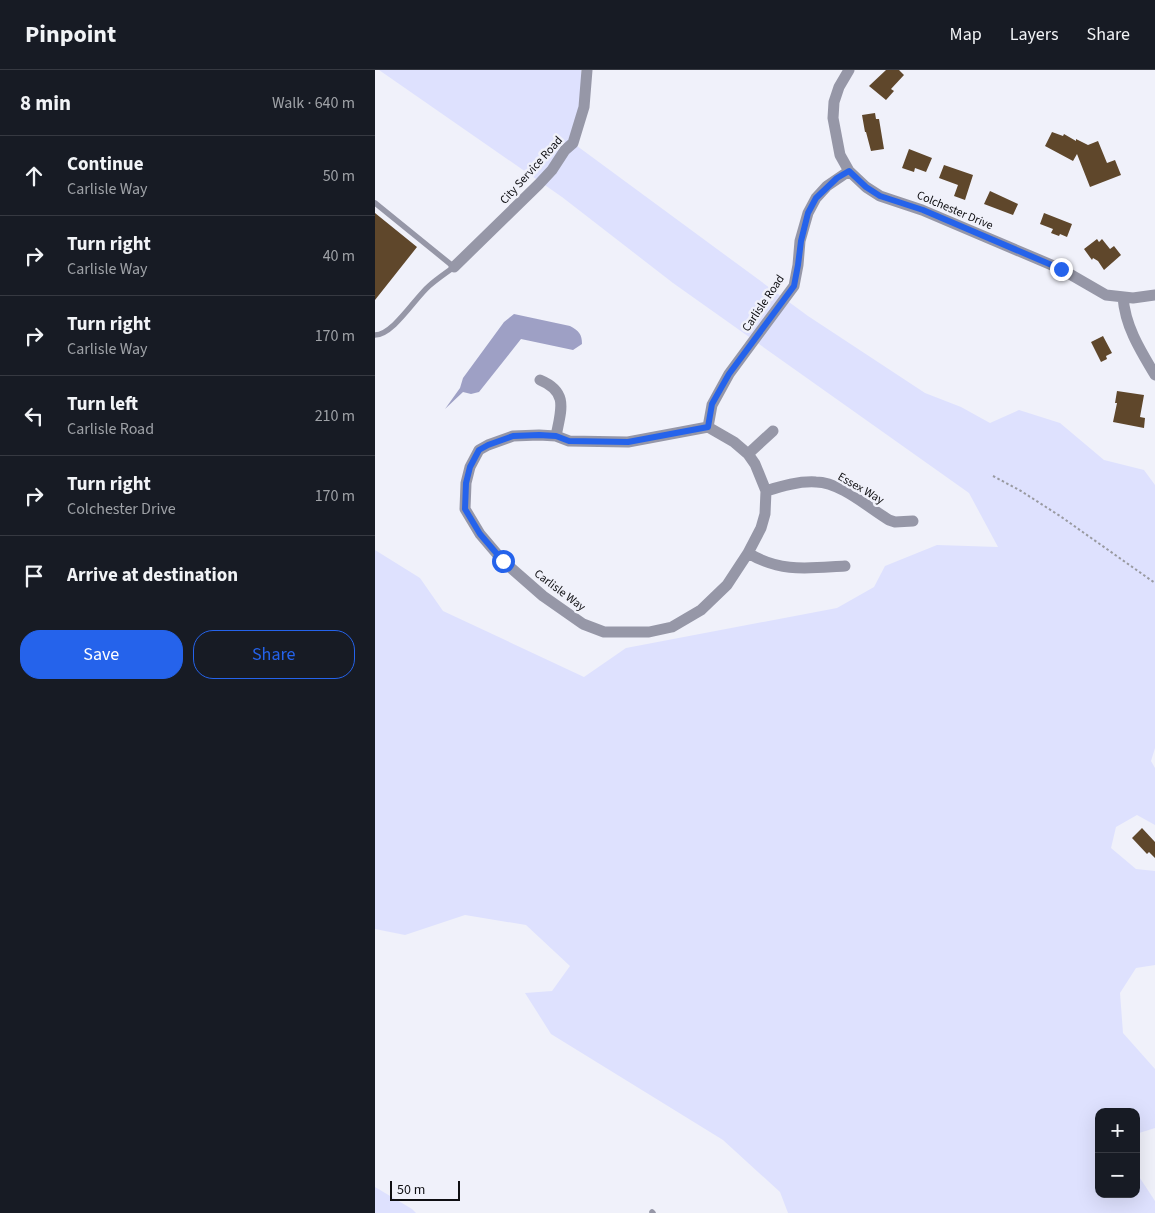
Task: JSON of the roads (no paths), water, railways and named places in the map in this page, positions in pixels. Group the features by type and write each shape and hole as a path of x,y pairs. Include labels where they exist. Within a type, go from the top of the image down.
{"street":[{"name":"City Service Road","path":"454,267 539,184 552,170 565,150 573,143 584,107 587,70"},
{"name":"Colchester Drive","path":"849,70 839,87 834,102 833,118 840,155 849,171 866,187 880,196 923,210 1061,269 1106,295 1133,298 1155,295"},
{"name":"Carlisle Road","path":"708,427 712,404 729,374 794,286 801,241 808,213 816,198 837,178 849,171"},
{"path":"1123,297 1124,310 1131,332 1155,375"},
{"path":"540,380 557,390 560,397 561,408 556,436"},
{"name":"Carlisle Way","path":"708,427 734,442 748,454 755,464 766,491 765,514 761,528 749,553 727,584 701,610 672,627 649,632 603,632 583,624 543,596 503,561 480,534 465,509 466,483 470,467 479,450 513,436 556,436 569,441 628,442 708,427"},
{"path":"748,454 773,432"},
{"name":"Essex Way","path":"766,491 794,483 823,483 841,490 889,520 895,522 913,521"},
{"path":"749,553 767,564 788,568 845,566"}],"lane":[{"path":"375,203 454,267 428,286 390,329 381,335 375,335"}]}
